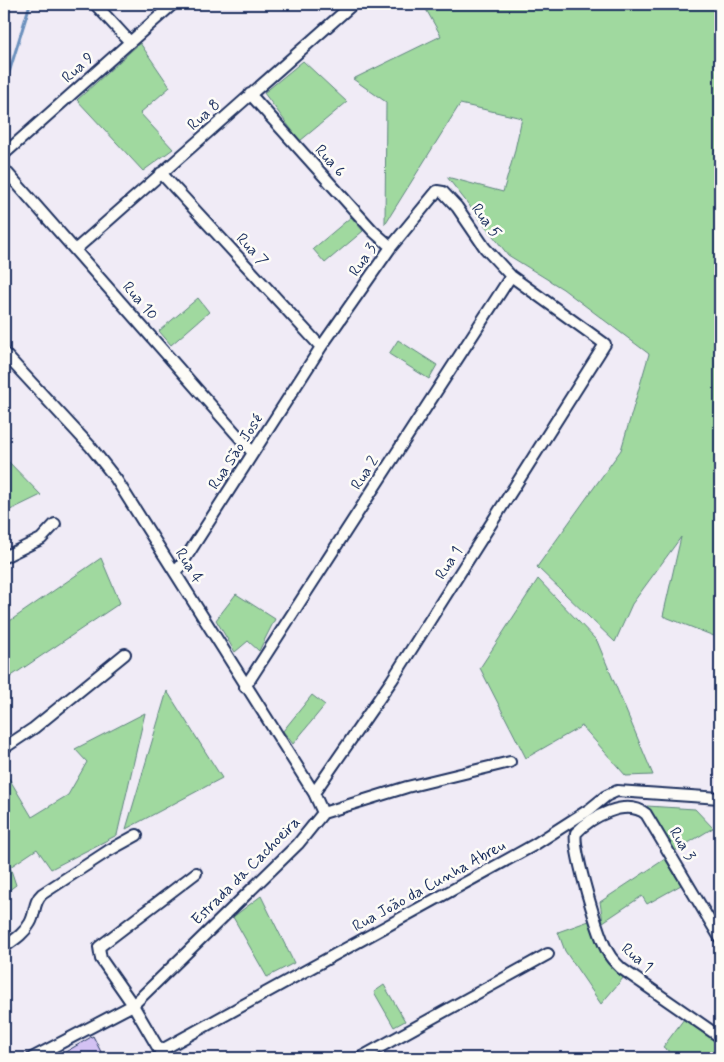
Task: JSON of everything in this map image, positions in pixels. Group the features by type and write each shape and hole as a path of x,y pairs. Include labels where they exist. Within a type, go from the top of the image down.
{"street":[{"path":"95,4 130,42"},
{"name":"Rua 9","path":"4,154 173,4"},
{"name":"Rua 8","path":"75,250 353,4"},
{"name":"Rua 6","path":"250,94 373,230 391,247"},
{"name":"Rua 10","path":"4,168 254,454"},
{"name":"Rua 7","path":"161,173 321,347"},
{"name":"Rua 5","path":"434,193 441,191 449,198 486,248 511,276"},
{"name":"Rua 3","path":"321,347 391,247 434,193"},
{"name":"Rua 1","path":"314,793 392,680 605,344 511,276"},
{"name":"Rua 2","path":"245,687 511,276"},
{"name":"Rua São José","path":"176,572 254,454 321,347"},
{"name":"Rua 4","path":"4,353 90,446 116,479 176,572 245,687 314,793 323,813"},
{"path":"4,557 41,539 55,524"},
{"path":"4,748 34,728 125,654"},
{"name":"Estrada da Cachoeira","path":"32,1058 133,1005 298,844 323,813 407,787 510,762"},
{"name":"Rua João da Cunha Abreu","path":"162,1054 534,845 593,814 606,796 617,791 720,798"},
{"name":"Rua 3","path":"593,814 632,806 646,814 720,938"},
{"name":"Rua 1","path":"593,814 576,833 574,842 602,941 609,956 622,969 720,1037"},
{"path":"4,948 27,928 38,898 42,894 108,851 137,835"},
{"path":"162,1054 133,1005 102,959 99,947 196,873"},
{"path":"360,1058 548,954"}],"green space":[{"path":"423,4 720,4 720,631 714,636 663,616 681,537 632,604 615,642 537,567 621,450 649,354 563,289 508,255 447,177 503,192 522,118 460,104 385,224 386,102 353,79 441,36"},
{"path":"140,43 170,87 140,113 173,149 143,171 77,100"},
{"path":"303,61 347,102 300,141 264,93"},
{"path":"351,217 363,231 325,263 313,249"},
{"path":"198,298 209,312 171,345 159,331"},
{"path":"398,340 437,365 429,379 389,354"},
{"path":"4,457 41,495 4,513"},
{"path":"101,558 120,603 4,681 4,625"},
{"path":"538,579 597,641 653,775 626,776 582,726 526,758 480,668"},
{"path":"236,594 275,619 259,651 248,641 235,652 216,620"},
{"path":"167,691 222,778 126,829"},
{"path":"312,695 325,705 293,744 283,731"},
{"path":"145,713 117,835 51,869 37,849 10,867 16,885 4,894 4,770 32,817 68,795 87,762 75,749"},
{"path":"647,806 695,809 713,828 675,851"},
{"path":"665,859 681,885 647,904 642,896 603,922 600,902"},
{"path":"261,896 294,963 267,977 233,917"},
{"path":"589,921 605,958 624,977 601,1004 565,951 558,932"},
{"path":"384,985 405,1021 394,1027 374,992"},
{"path":"687,1015 720,1041 720,1058 678,1058 663,1047"}],"building":[{"path":"93,1036 104,1058 55,1058"}],"waterway":[{"path":"4,89 30,4"}]}
